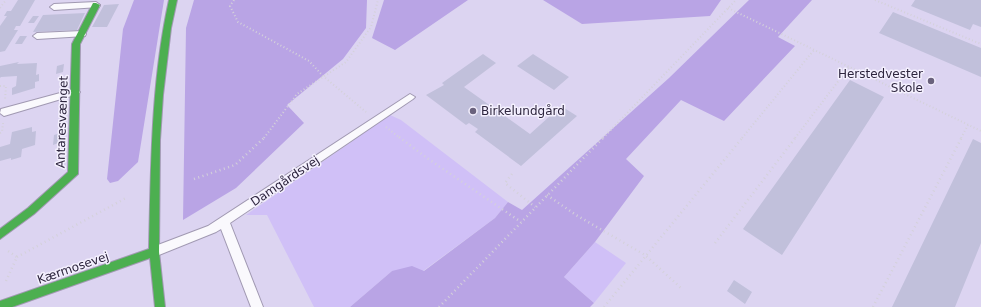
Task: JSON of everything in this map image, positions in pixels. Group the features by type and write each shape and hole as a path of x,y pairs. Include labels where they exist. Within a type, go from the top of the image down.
{"street":[{"path":"160,307 154,252 156,140 159,95 167,28 173,0"},
{"name":"Antaresvænget","path":"0,235 31,211 73,174 76,44 96,5"},
{"name":"Kærmosevej","path":"0,306 154,252"}],"lane":[{"path":"54,6 96,5"},
{"path":"37,36 82,34"},
{"path":"4,112 75,92"},
{"name":"Damgårdsvej","path":"154,252 212,229 410,97"},
{"path":"224,221 257,307"}],"path":[{"path":"0,8 6,0"},
{"path":"234,0 230,6 238,22 272,42 309,60 323,76 376,120 427,158 521,222"},
{"path":"194,179 235,165 267,135 297,94 346,62 371,27 378,0"},
{"path":"438,307 736,0"},
{"path":"875,0 981,44"},
{"path":"728,8 981,131"},
{"path":"604,307 814,50"},
{"path":"715,243 849,67"},
{"path":"874,307 968,125"},
{"path":"512,174 505,183 535,207"},
{"path":"547,195 576,215 645,255 682,289"},
{"path":"5,283 17,257 126,198"},
{"path":"6,248 17,257"}],"shaded area":[{"path":"134,0 164,0 138,162 118,181 110,183 107,179 123,29"},
{"path":"194,0 367,0 366,28 343,59 287,105 304,123 236,188 183,220 186,28"},
{"path":"384,0 468,0 395,50 372,38"},
{"path":"543,0 721,0 710,16 582,24"},
{"path":"749,0 812,0 778,37 795,46 724,121 681,100 626,159 644,176 595,242 564,277 594,303 590,307 350,307 392,271 412,266 424,271 495,218 508,202 522,210 669,78"},
{"path":"390,115 401,120 508,202 495,218 423,271 392,271 350,307 314,307 267,215 246,215"},
{"path":"595,242 626,263 594,303 564,277"}],"building":[{"path":"18,0 35,0 20,26 16,26 14,30 18,30 5,51 0,52 0,26 7,16 4,16 7,11 11,11"},
{"path":"915,0 981,0 981,27 973,24 970,30 911,6"},
{"path":"119,4 107,27 92,27 104,5"},
{"path":"893,12 981,48 981,77 879,33"},
{"path":"85,13 77,30 33,32 43,15"},
{"path":"33,16 39,16 34,23 28,23"},
{"path":"20,36 27,36 22,44 15,44"},
{"name":"Birkelundgård","path":"483,54 496,63 464,87 530,134 561,106 577,116 521,166 475,132 478,129 469,123 466,125 426,95 444,85 442,83"},
{"path":"533,54 569,77 554,90 517,66"},
{"path":"19,62 17,64 37,63 36,75 39,74 39,81 35,82 35,88 12,95 12,88 16,86 17,76 0,78 0,66"},
{"path":"64,64 63,72 56,74 57,66"},
{"path":"850,80 884,97 782,255 743,229"},
{"path":"32,127 32,132 36,131 35,145 22,149 21,157 0,161 0,147 10,144 12,132"},
{"path":"61,133 61,142 53,145 54,135"},
{"path":"973,139 981,143 981,243 955,307 892,307"},
{"path":"734,280 752,292 745,304 727,291"}],"traffic: fast":[{"path":"160,307 154,252 156,140 159,95 167,28 173,0"},
{"path":"0,235 31,211 73,174 76,44 96,5"},
{"path":"0,306 154,252"}],"place":[{"name":"Herstedvester Skole","path":"931,81"},
{"name":"Birkelundgård","path":"473,111"}]}
